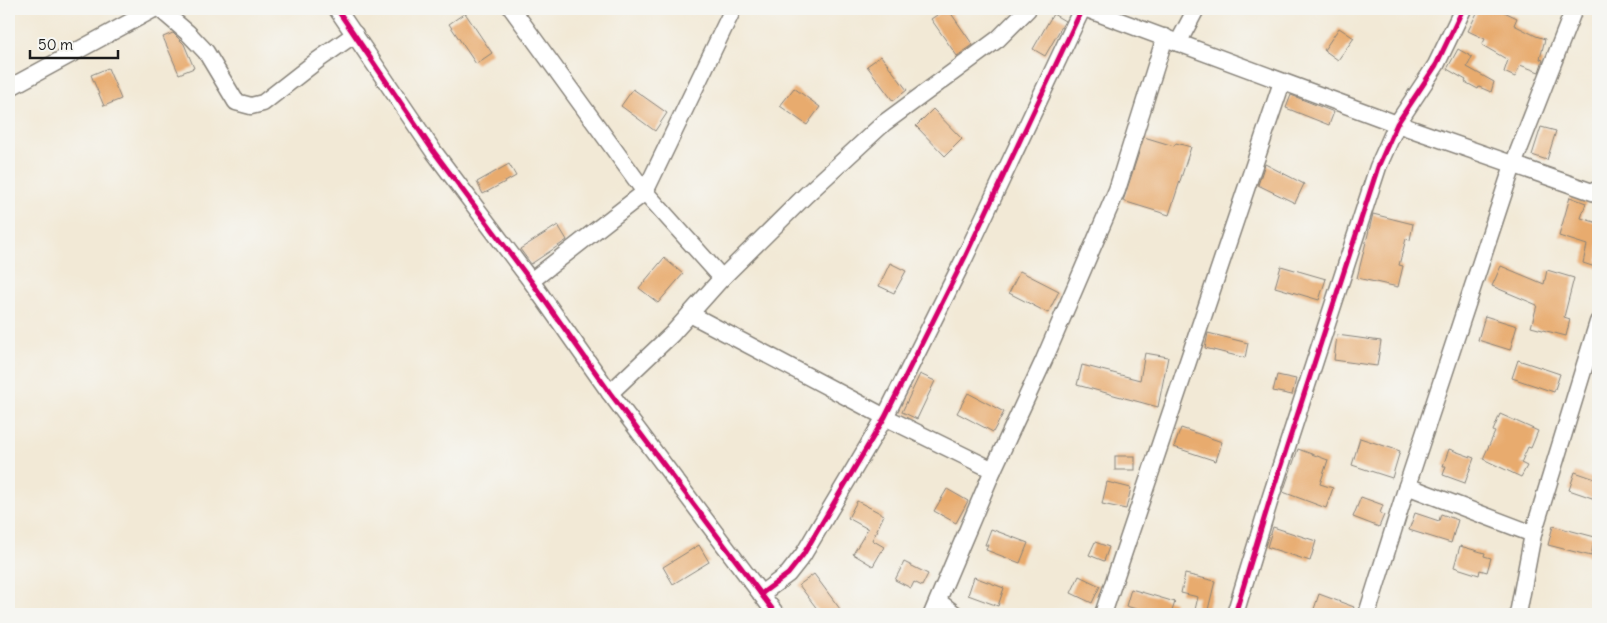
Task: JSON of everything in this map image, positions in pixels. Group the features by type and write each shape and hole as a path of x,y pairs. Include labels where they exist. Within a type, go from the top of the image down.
{"street":[{"path":"9,87 154,9"},
{"path":"160,9 188,33 206,52 236,102 251,106 264,103 318,60 355,34"},
{"path":"337,9 434,152 610,393 776,614"},
{"path":"512,9 644,192 722,278"},
{"path":"530,281 644,192 733,9"},
{"path":"610,393 672,334 722,278 806,195 884,123 998,39 1028,9"},
{"path":"761,594 788,574 803,555 884,417 965,257 1082,9"},
{"path":"1087,9 1397,124 1598,194"},
{"path":"955,614 935,608 993,470 1044,360 1117,190 1171,40 1196,9"},
{"path":"1235,614 1271,496 1378,168 1397,124 1436,65 1462,9"},
{"path":"1367,614 1407,486 1513,165 1574,9"},
{"path":"1103,614 1282,82"},
{"path":"690,314 884,417 993,470"},
{"path":"1518,614 1533,534 1598,322"},
{"path":"1407,486 1533,534"}],"building":[{"path":"948,9 973,45 957,56 931,19"},
{"path":"1479,9 1498,9 1517,18 1514,25 1545,39 1540,59 1543,60 1539,72 1520,65 1515,77 1504,72 1508,60 1482,45 1485,39 1468,31"},
{"path":"465,13 492,53 476,64 449,24"},
{"path":"1053,14 1065,21 1045,56 1033,49"},
{"path":"1339,28 1354,38 1338,60 1324,50"},
{"path":"173,33 184,44 194,68 179,74 163,37"},
{"path":"1458,49 1472,57 1467,67 1494,82 1491,92 1479,87 1478,89 1447,69"},
{"path":"881,56 907,90 893,101 867,66"},
{"path":"108,68 121,99 104,106 91,75"},
{"path":"794,88 820,107 807,125 780,106"},
{"path":"633,89 667,113 655,131 621,106"},
{"path":"1291,95 1334,112 1329,125 1286,108"},
{"path":"933,109 962,139 945,156 916,126"},
{"path":"1541,127 1556,131 1547,160 1532,155"},
{"path":"1144,137 1174,146 1176,143 1191,147 1169,215 1123,201"},
{"path":"509,164 516,176 483,194 477,182"},
{"path":"1265,164 1304,184 1295,203 1258,185"},
{"path":"1570,197 1586,203 1581,218 1598,223 1598,268 1583,263 1587,245 1559,236"},
{"path":"1373,214 1413,224 1410,240 1406,239 1399,265 1403,266 1398,287 1357,278"},
{"path":"558,225 567,240 531,264 520,249"},
{"path":"664,258 683,274 658,303 639,288"},
{"path":"890,263 906,271 894,293 879,286"},
{"path":"1281,266 1326,279 1319,300 1275,287"},
{"path":"1501,266 1544,284 1547,270 1574,278 1564,317 1570,319 1566,336 1531,327 1537,305 1492,286"},
{"path":"1020,271 1059,291 1048,313 1009,293"},
{"path":"1485,316 1517,326 1510,350 1478,340"},
{"path":"1208,333 1248,343 1245,358 1205,348"},
{"path":"1337,335 1381,341 1377,366 1334,360"},
{"path":"1145,353 1168,357 1158,407 1077,385 1082,365 1140,380"},
{"path":"1518,360 1560,374 1554,392 1512,378"},
{"path":"920,374 935,381 917,419 902,412"},
{"path":"1277,375 1296,379 1292,395 1273,391"},
{"path":"968,393 1004,412 993,432 957,413"},
{"path":"1500,414 1538,431 1531,448 1528,447 1521,463 1527,466 1521,477 1483,459 1495,432 1493,431"},
{"path":"1181,428 1222,442 1216,461 1174,447"},
{"path":"1360,438 1400,451 1392,478 1352,465"},
{"path":"1298,449 1328,460 1320,484 1333,488 1326,508 1283,492"},
{"path":"1449,449 1474,458 1465,483 1443,475 1446,466 1443,466"},
{"path":"1115,456 1135,456 1135,470 1115,470"},
{"path":"1575,472 1598,480 1598,500 1569,490"},
{"path":"1107,482 1131,488 1126,509 1102,504"},
{"path":"947,489 968,501 956,523 934,511"},
{"path":"1361,497 1383,505 1380,513 1384,515 1379,527 1353,517"},
{"path":"857,501 884,515 872,540 884,547 873,566 853,554 868,529 848,518"},
{"path":"1415,513 1439,521 1441,514 1458,520 1451,543 1409,530"},
{"path":"1553,526 1595,537 1591,556 1548,545"},
{"path":"1273,527 1316,541 1310,561 1267,547"},
{"path":"991,529 1028,543 1020,563 986,550 988,545 985,545"},
{"path":"1095,542 1109,547 1104,561 1089,555"},
{"path":"699,545 709,562 673,584 663,567"},
{"path":"1460,546 1485,553 1484,556 1491,558 1487,572 1480,570 1479,575 1454,567"},
{"path":"904,562 928,574 922,586 914,582 911,588 895,580"},
{"path":"814,574 840,609 833,614 821,614 799,585"},
{"path":"1185,574 1215,581 1207,614 1194,614 1198,597 1181,593"},
{"path":"1079,576 1100,586 1092,603 1071,593"},
{"path":"974,577 1004,588 998,606 968,595"},
{"path":"1131,589 1175,602 1171,614 1153,614 1126,606"},
{"path":"1319,594 1354,607 1351,614 1318,614 1313,612"}],"cycle path":[{"path":"337,9 434,152 531,281 610,393 776,614"},
{"path":"761,594 788,574 803,555 885,417 965,257 1082,9"},
{"path":"1235,614 1271,496 1378,167 1397,124 1436,65 1463,9"}]}
